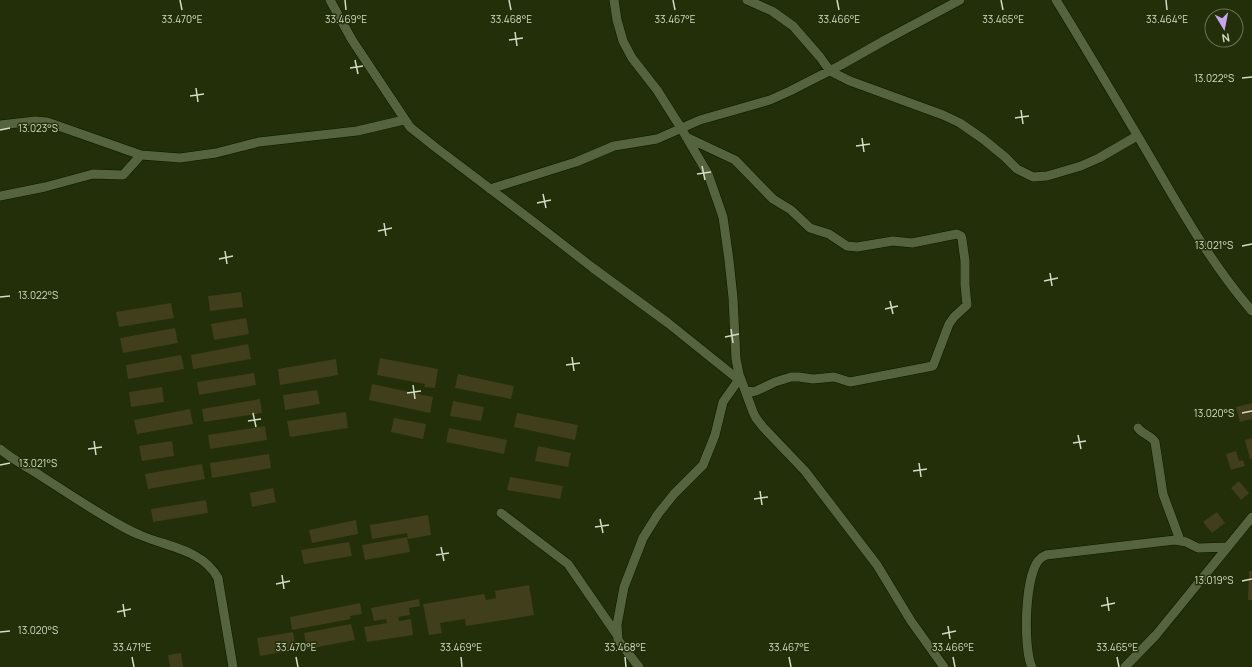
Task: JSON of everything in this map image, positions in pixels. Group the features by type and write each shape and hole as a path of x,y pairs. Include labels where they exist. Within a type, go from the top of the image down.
{"street":[{"path":"330,0 352,40 410,127 740,379"},
{"path":"614,0 617,20 623,40 632,58 657,90 681,128 708,174 716,194 723,218 731,276 736,359 740,379 756,418 805,471 877,564 911,621 944,667"},
{"path":"747,0 772,11 793,26 830,71 850,81 943,115 960,123 983,139 1017,169 1033,177 1047,176 1081,166 1099,158 1137,136"},
{"path":"490,189 576,162 614,146 656,139 700,120 770,100 830,71 960,0"},
{"path":"1056,0 1096,64 1137,136 1209,255 1252,311"},
{"path":"0,125 35,121 47,122 141,155 180,158 194,157 259,142 357,131 404,120"},
{"path":"686,137 735,160 772,199 791,210 810,228 829,234 847,246 857,247 893,241 912,243 957,234 961,236 962,239 966,261 964,285 967,305 949,324 933,366 850,382 834,377 813,379 790,377 775,382 756,392 745,390"},
{"path":"0,196 45,187 93,174 124,175 141,155"},
{"path":"639,667 618,640 617,635 617,625 624,587 643,538 658,514 674,494 703,464 715,435 723,402 740,379"},
{"path":"1138,428 1142,433 1150,436 1155,442 1163,494 1180,540"},
{"path":"0,449 11,458 39,474 87,507 140,536 183,550 202,560 210,567 218,578 233,667"},
{"path":"501,513 568,564 617,635"},
{"path":"1125,667 1156,635 1252,517"},
{"path":"1032,667 1027,640 1026,607 1031,575 1041,557 1180,540 1198,548 1228,547"}],"building":[{"path":"241,292 243,307 210,311 208,296"},
{"path":"171,303 174,318 119,327 116,312"},
{"path":"246,318 249,334 214,340 211,324"},
{"path":"175,328 178,343 123,353 120,338"},
{"path":"248,344 251,359 193,369 191,355"},
{"path":"181,355 184,369 128,379 126,365"},
{"path":"380,358 438,369 435,388 424,387 425,384 377,375"},
{"path":"336,359 338,375 280,385 278,369"},
{"path":"254,373 256,385 199,395 197,382"},
{"path":"458,374 514,386 511,399 455,388"},
{"path":"372,384 433,397 430,413 369,400"},
{"path":"162,387 164,402 131,407 129,392"},
{"path":"317,390 320,404 285,410 283,395"},
{"path":"260,399 262,413 204,422 202,409"},
{"path":"453,401 484,407 481,421 450,416"},
{"path":"1252,403 1252,419 1240,422 1236,407"},
{"path":"190,409 193,424 137,434 134,420"},
{"path":"346,412 348,428 290,437 287,421"},
{"path":"517,413 578,425 575,440 514,427"},
{"path":"394,418 426,424 423,439 391,432"},
{"path":"265,426 267,440 210,449 208,435"},
{"path":"449,428 507,440 504,454 446,442"},
{"path":"1252,438 1252,459 1250,459 1245,440"},
{"path":"172,441 174,456 142,461 139,446"},
{"path":"538,446 571,453 568,467 535,461"},
{"path":"1236,451 1239,461 1243,460 1245,466 1231,470 1226,454"},
{"path":"269,454 271,468 212,478 210,463"},
{"path":"202,464 205,479 148,489 145,474"},
{"path":"510,477 563,486 560,499 507,490"},
{"path":"1239,481 1249,493 1241,500 1231,488"},
{"path":"273,488 276,502 252,507 250,493"},
{"path":"206,500 208,513 153,522 151,509"},
{"path":"1217,512 1225,523 1212,533 1203,522"},
{"path":"428,515 431,535 408,539 407,533 372,539 370,525"},
{"path":"356,520 358,534 312,543 309,530"},
{"path":"407,537 410,552 365,560 362,545"},
{"path":"349,542 352,556 304,564 301,550"},
{"path":"1249,571 1252,571 1252,600 1248,600"},
{"path":"529,585 534,615 466,626 465,619 440,623 442,633 429,635 423,604 484,594 486,600 496,598 495,591"},
{"path":"419,599 420,606 409,608 410,615 398,617 399,621 411,619 413,635 367,642 364,627 387,623 386,619 374,621 371,608"},
{"path":"360,603 362,614 350,616 351,619 292,630 290,617"},
{"path":"351,624 355,640 307,649 304,633"},
{"path":"293,632 296,650 260,656 257,638"},
{"path":"181,653 183,667 170,667 168,655"}]}
